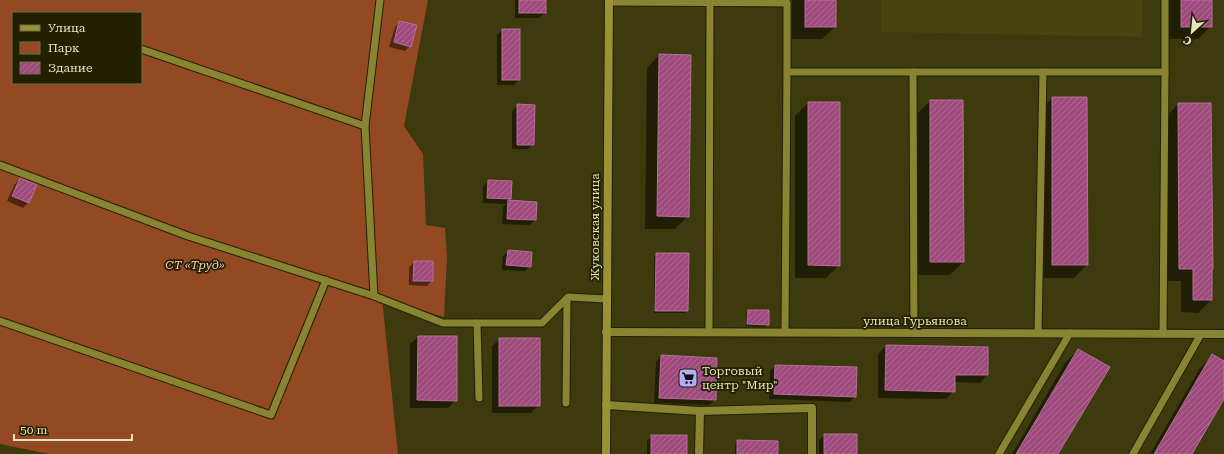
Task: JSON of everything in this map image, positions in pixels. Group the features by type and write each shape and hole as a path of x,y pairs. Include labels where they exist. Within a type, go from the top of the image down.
{"main road":[{"name":"Жуковская улица","path":"606,454 609,1"}],"street":[{"name":"улица Гурьянова","path":"606,332 1224,334"},
{"path":"606,405 700,411 812,408 812,454"},
{"path":"699,454 700,411"}],"lane":[{"path":"374,296 365,126 380,0"},
{"path":"1163,334 1165,0"},
{"path":"609,1 710,3 787,2 785,332"},
{"path":"709,332 710,3"},
{"path":"142,49 365,126"},
{"path":"787,72 1165,72"},
{"path":"913,72 914,333"},
{"path":"1038,333 1043,72"},
{"path":"0,165 188,236 374,296 443,323 542,323 568,298 606,299"},
{"path":"0,320 271,415 326,280"},
{"path":"566,403 567,299"},
{"path":"477,323 479,398"},
{"path":"999,454 1070,333"},
{"path":"1133,454 1201,334"}],"shaded area":[{"path":"881,0 1142,0 1143,37 881,32"}],"green space":[{"name":"СТ «Труд»","path":"0,0 428,0 404,126 423,154 426,225 445,228 447,257 444,317 382,298 398,454 49,454 0,444"}],"building":[{"path":"519,0 546,0 546,13 519,13"},
{"path":"805,0 836,0 836,27 805,27"},
{"path":"1181,0 1212,0 1212,27 1181,27"},
{"path":"399,21 417,25 411,47 394,42"},
{"path":"502,29 520,29 520,80 502,80"},
{"path":"659,54 691,55 689,217 657,216"},
{"path":"1052,97 1087,97 1088,265 1052,265"},
{"path":"930,100 963,100 964,262 930,262"},
{"path":"808,102 840,102 840,266 808,265"},
{"path":"1178,103 1211,103 1212,300 1193,300 1193,269 1179,269"},
{"path":"517,104 535,105 534,145 517,145"},
{"path":"20,178 37,185 29,203 12,196"},
{"path":"488,180 512,181 511,199 487,198"},
{"path":"508,200 537,202 536,220 507,219"},
{"path":"508,250 532,252 531,267 506,265"},
{"path":"656,253 689,253 688,311 655,311"},
{"path":"414,261 433,261 433,281 413,281"},
{"path":"748,310 769,310 769,325 747,324"},
{"path":"418,336 457,336 457,401 417,400"},
{"path":"499,338 540,338 540,406 499,406"},
{"path":"886,345 988,347 988,375 955,375 955,392 885,390"},
{"path":"1078,349 1110,367 1058,454 1016,454"},
{"path":"1212,354 1224,361 1224,399 1192,454 1154,454"},
{"name":"Торговый центр \"Мир\"","path":"661,355 717,358 716,400 659,398"},
{"path":"775,365 857,367 856,397 774,394"},
{"path":"824,434 857,434 857,454 824,454"},
{"path":"651,435 687,435 687,454 651,454"},
{"path":"737,440 778,441 778,454 737,454"}],"place":[{"name":"Торговый центр \"Мир\"","path":"688,378"}]}
